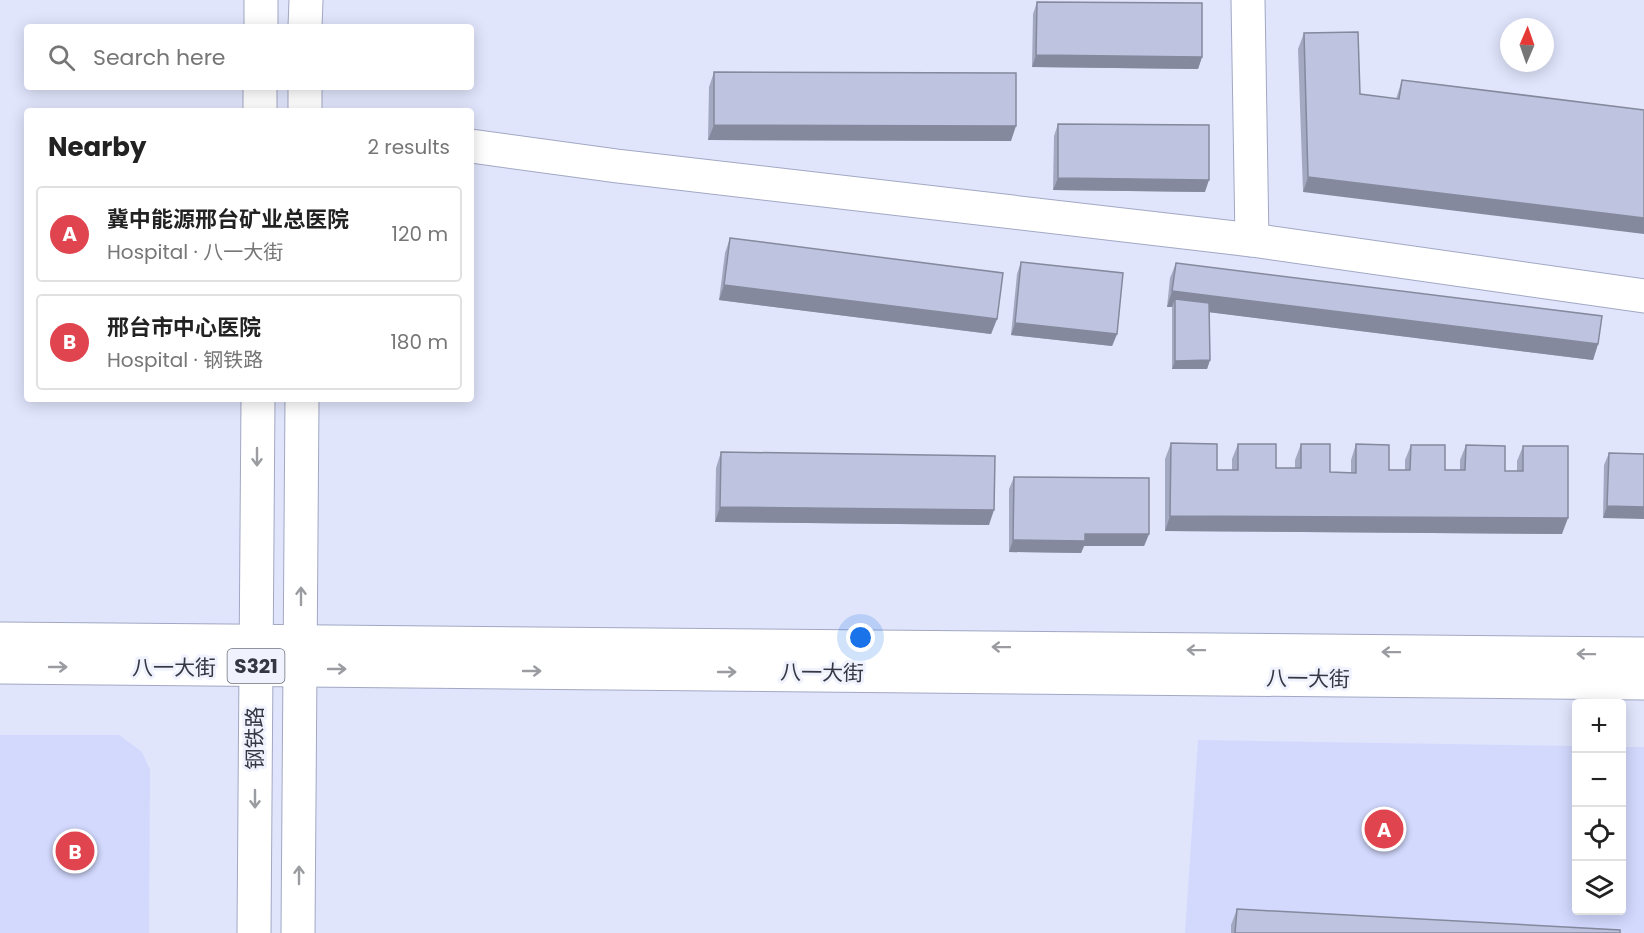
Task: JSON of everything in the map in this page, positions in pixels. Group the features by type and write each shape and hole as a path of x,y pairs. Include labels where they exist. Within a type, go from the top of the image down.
{"street":[{"path":"261,0 261,24"},
{"path":"305,24 306,0"},
{"path":"1248,0 1252,240"},
{"path":"260,90 260,108"},
{"path":"305,90 305,108"},
{"path":"474,146 616,166 1252,240 1644,296"},
{"name":"钢铁路","path":"254,933 258,402"},
{"name":"S321","path":"298,933 302,402"},
{"name":"八一大街","path":"0,639 256,655"},
{"name":"八一大街","path":"0,667 256,655 1644,654"},
{"name":"八一大街","path":"300,655 1644,683"}],"shaded area":[{"path":"0,735 119,735 142,752 150,770 149,933 0,933"},
{"path":"1198,740 1572,746 1572,915 1626,915 1626,747 1644,747 1644,933 1185,933"}],"building":[{"path":"1037,2 1202,3 1202,57 1036,55"},
{"path":"1358,32 1360,94 1399,99 1402,80 1644,110 1644,218 1308,177 1304,33"},
{"path":"714,72 1016,73 1016,126 714,125"},
{"path":"1058,124 1209,125 1209,180 1058,178"},
{"path":"730,238 1003,273 997,319 724,285"},
{"path":"1021,262 1123,273 1117,334 1015,323"},
{"path":"1176,263 1602,316 1598,344 1172,291"},
{"path":"1175,299 1209,303 1210,360 1175,361"},
{"path":"1171,443 1217,444 1217,470 1238,470 1238,444 1276,444 1276,468 1301,468 1301,444 1330,444 1330,472 1356,473 1356,444 1389,445 1389,470 1410,470 1411,445 1445,445 1445,470 1465,470 1466,445 1505,446 1505,471 1523,471 1523,446 1568,446 1568,518 1170,516"},
{"path":"721,452 995,456 994,510 720,507"},
{"path":"1609,453 1644,454 1644,507 1607,506"},
{"path":"1014,477 1149,478 1149,534 1085,534 1085,541 1013,540"},
{"path":"1237,909 1620,930 1620,933 1235,933"}],"place":[{"name":"冀中能源邢台矿业总医院","path":"1384,829"},
{"name":"邢台市中心医院","path":"75,851"}]}
